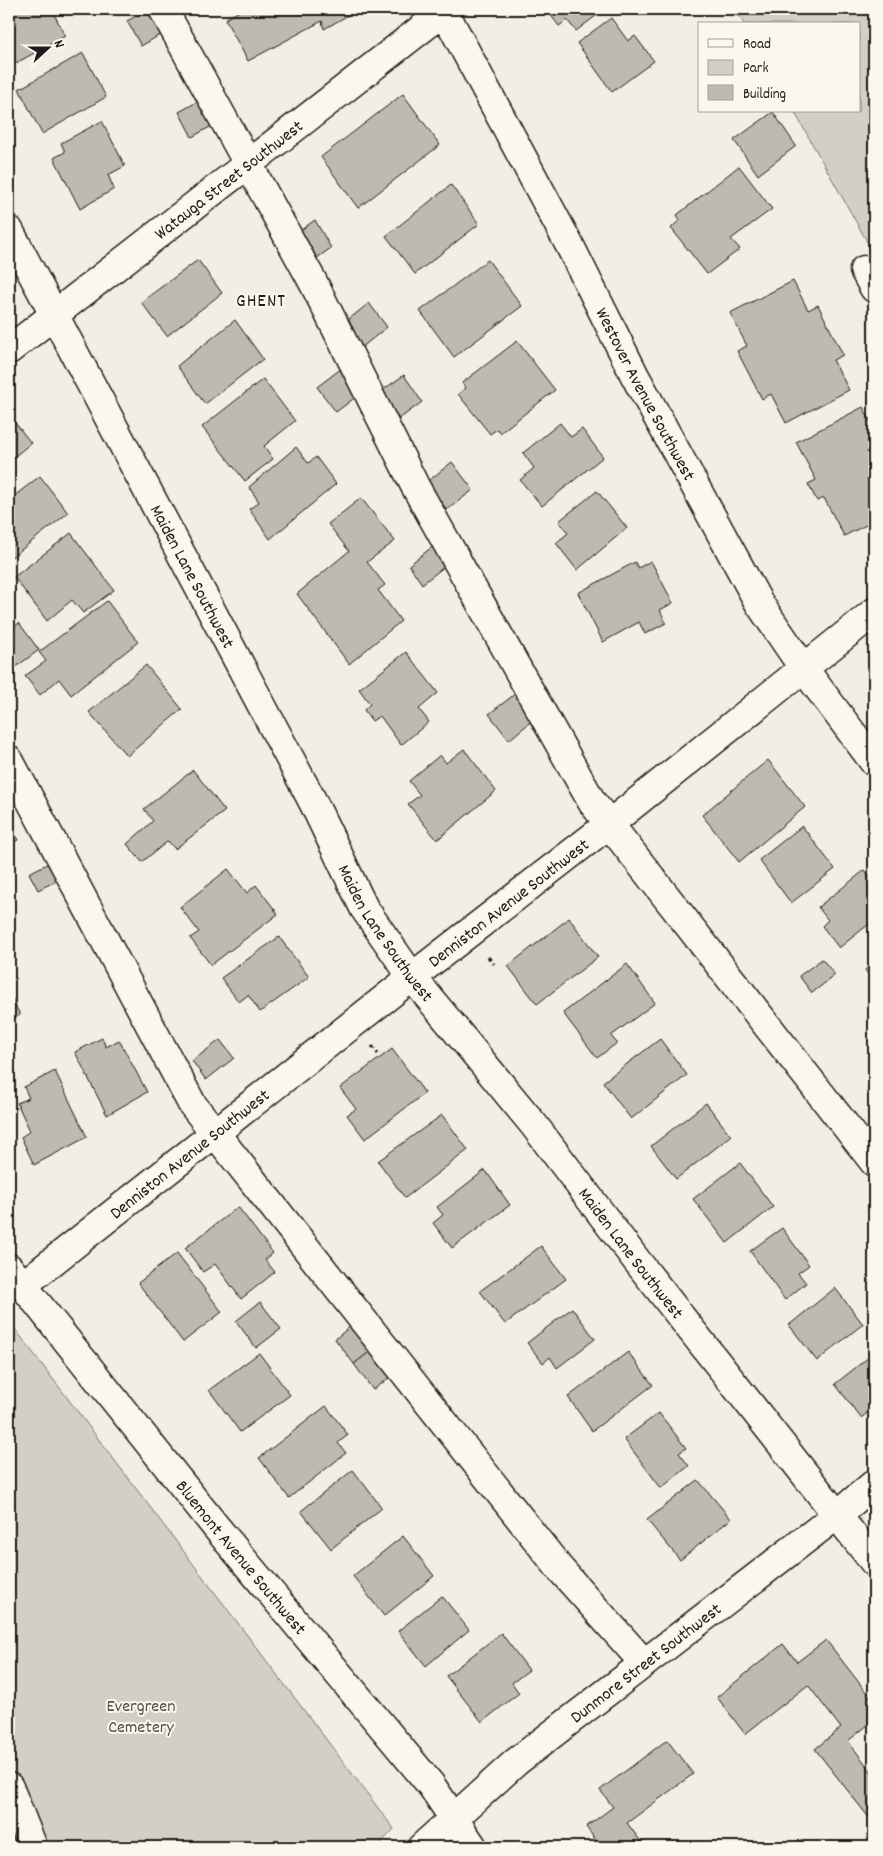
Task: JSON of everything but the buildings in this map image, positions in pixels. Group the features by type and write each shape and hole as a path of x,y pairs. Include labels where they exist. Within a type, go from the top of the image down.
{"street":[{"path":"163,9 313,282 415,486 592,802 608,825 874,1162"},
{"name":"Watauga Street Southwest","path":"9,350 444,10"},
{"name":"Westover Avenue Southwest","path":"444,10 571,248 635,376 749,585 804,669 874,762"},
{"name":"Maiden Lane Southwest","path":"9,230 53,316 313,802 364,908 412,977 534,1125 637,1261 874,1562"},
{"name":"Denniston Avenue Southwest","path":"16,1277 214,1134 608,825 874,612"},
{"path":"9,760 192,1104 560,1570 644,1663"},
{"name":"Bluemont Avenue Southwest","path":"16,1277 216,1527 431,1785 473,1847"},
{"name":"Dunmore Street Southwest","path":"422,1847 516,1762 837,1515 874,1484"},
{"path":"9,1787 34,1847"}],"green space":[{"path":"735,9 874,9 874,254 795,112 860,112 860,22 743,22"},
{"name":"Evergreen Cemetery","path":"9,1321 394,1829 377,1847 9,1847"}],"district":[{"name":"GHENT","path":"261,299"}]}
